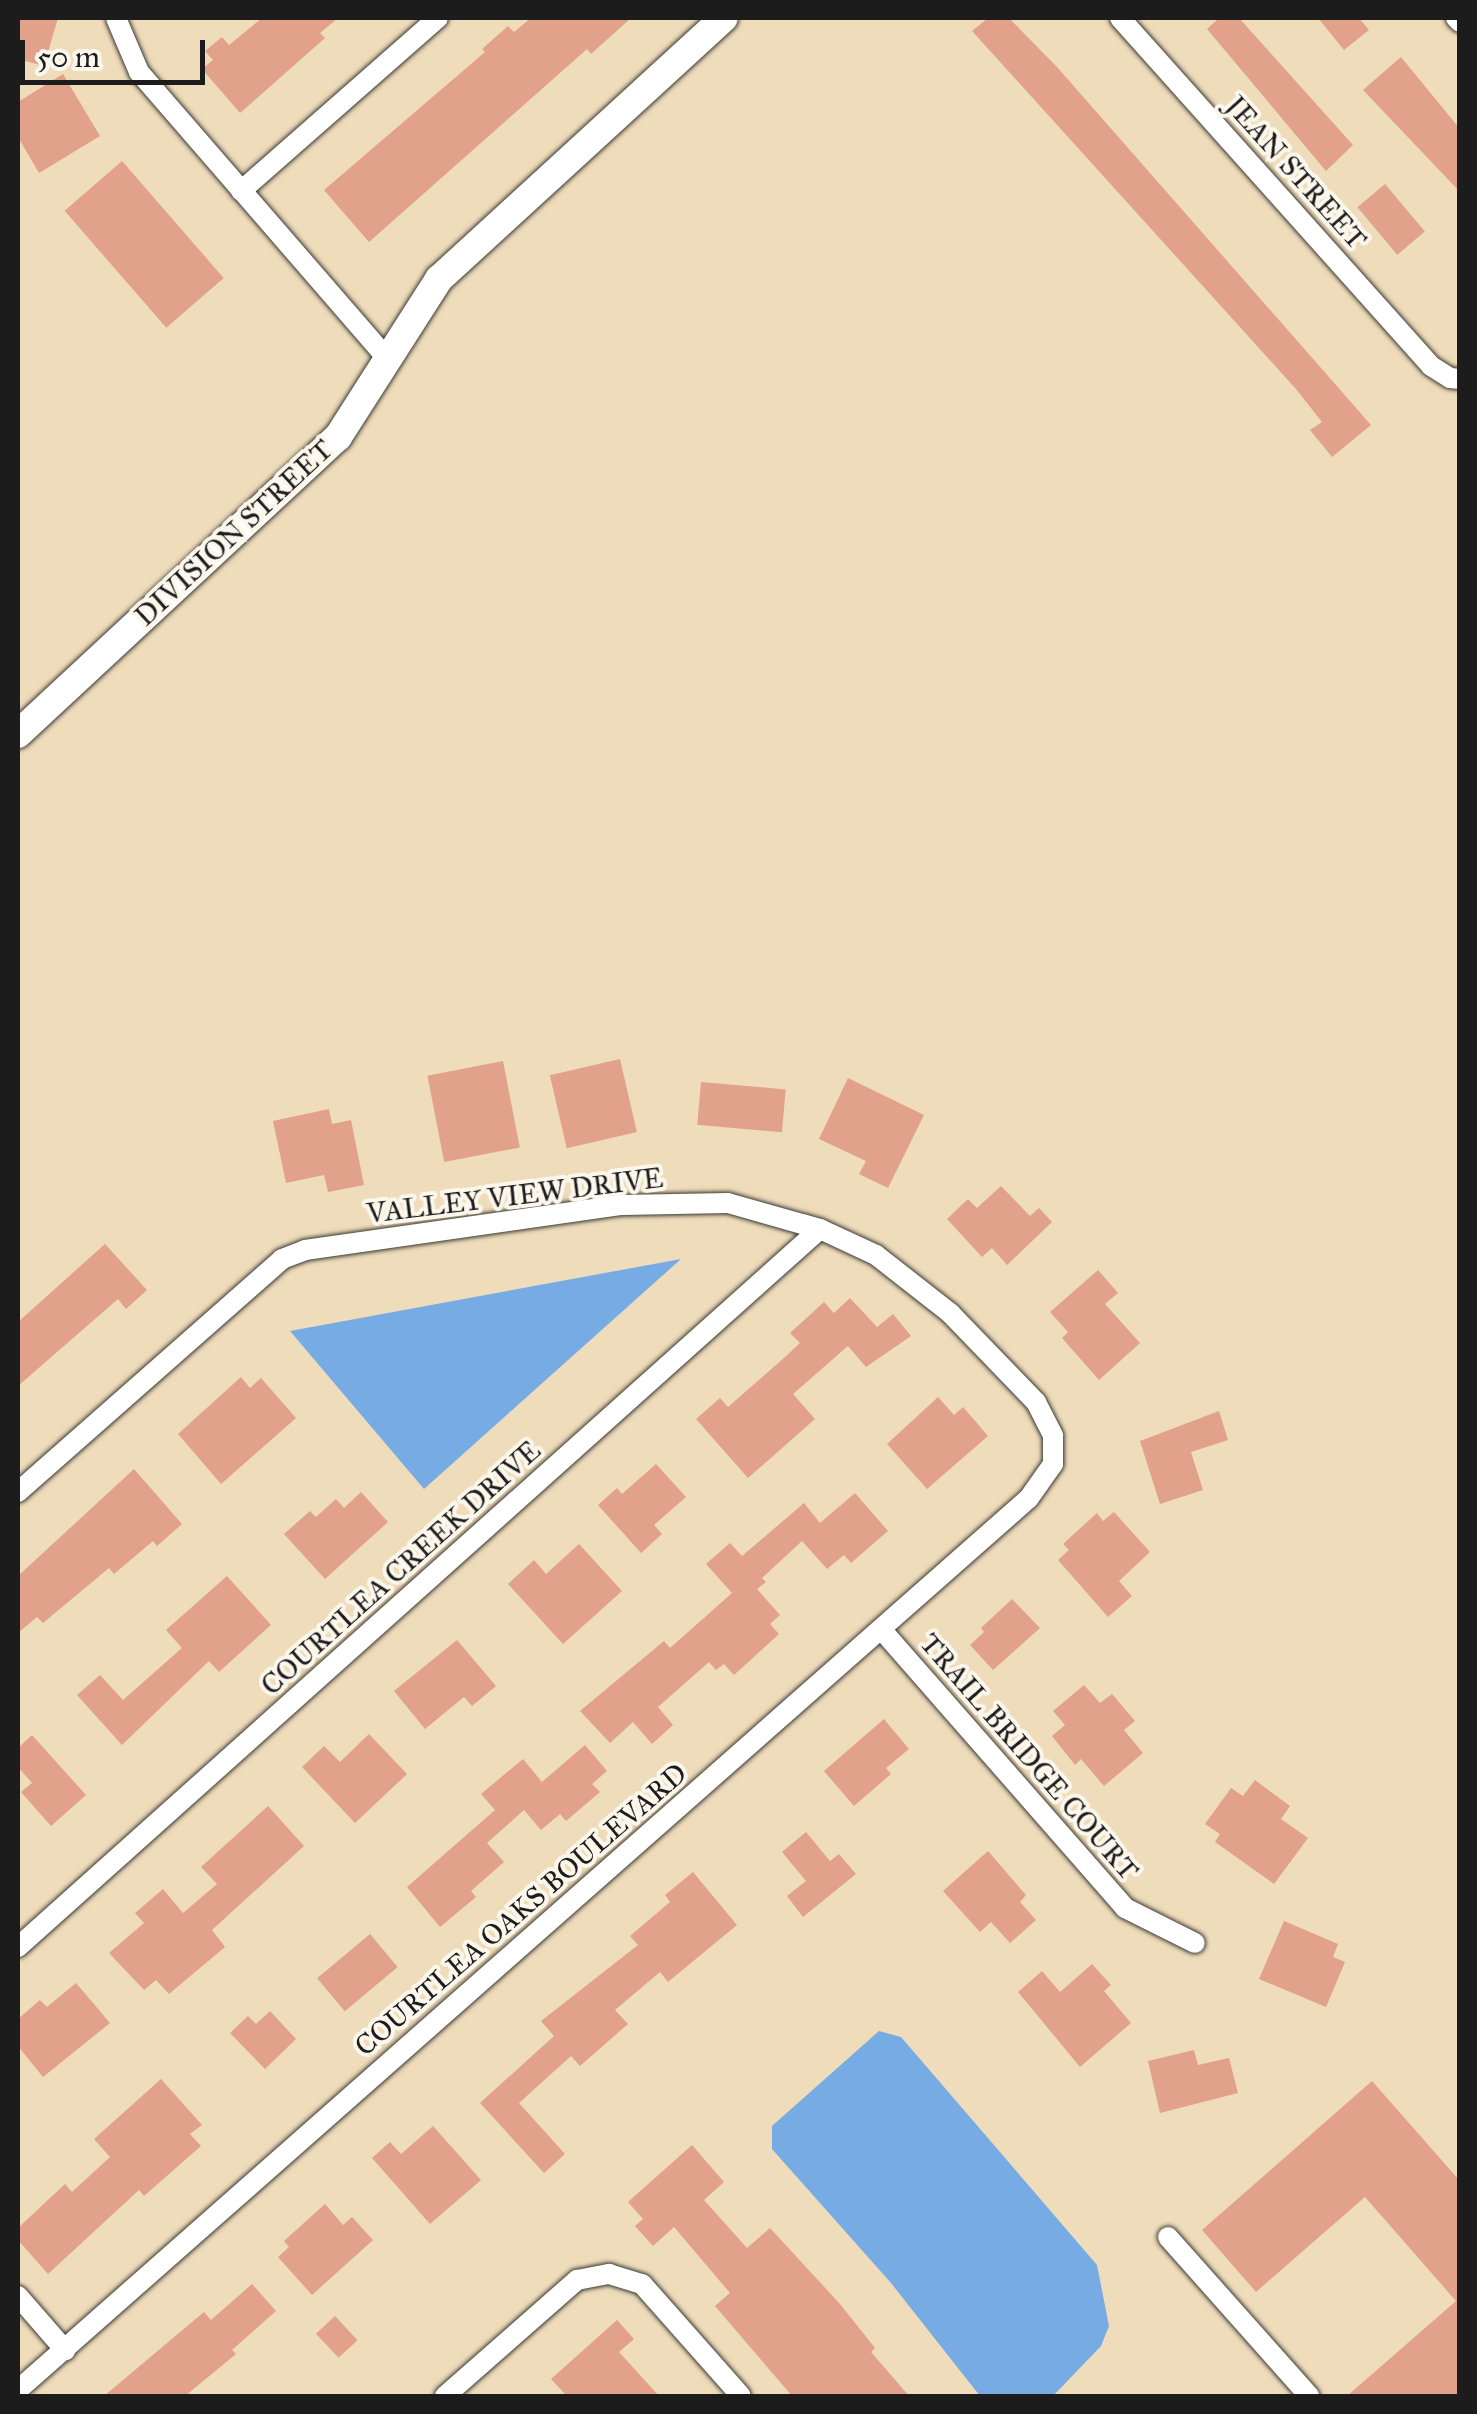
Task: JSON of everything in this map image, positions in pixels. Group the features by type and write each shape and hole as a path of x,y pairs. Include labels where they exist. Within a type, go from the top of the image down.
{"street":[{"path":"116,18 139,72 387,358"},
{"path":"242,191 438,18"},
{"name":"DIVISION STREET","path":"18,734 338,437 439,279 724,18"},
{"name":"JEAN STREET","path":"1120,18 1431,366 1450,378 1460,379"},
{"name":"VALLEY VIEW DRIVE","path":"18,1492 282,1259 305,1250 622,1205 728,1204 820,1230 876,1255 950,1313 1036,1402 1053,1436 1053,1464"},
{"name":"COURTLEA CREEK DRIVE","path":"18,1947 820,1230"},
{"name":"COURTLEA OAKS BOULEVARD","path":"18,2390 1029,1498 1053,1464"},
{"name":"TRAIL BRIDGE COURT","path":"880,1629 1125,1908 1195,1943"},
{"path":"1168,2236 1310,2396"},
{"path":"445,2396 577,2280 609,2274 642,2284 740,2396"},
{"path":"18,2296 64,2350"}],"water":[{"path":"681,1259 424,1489 290,1331"},
{"path":"879,2031 901,2037 1097,2265 1109,2326 1101,2346 1053,2396 980,2396 891,2283 772,2149 772,2126"}],"building":[{"path":"18,18 58,18 44,66 18,59"},
{"path":"262,18 338,18 320,33 325,38 240,113 202,69 213,60 205,51 222,37 229,45"},
{"path":"531,18 631,18 591,54 587,49 369,242 324,190 485,52 482,49 508,26 514,32"},
{"path":"988,18 1009,18 1057,67 1371,425 1332,457 1310,430 1322,422 1296,389 972,31"},
{"path":"1219,18 1239,18 1353,145 1326,171 1207,29"},
{"path":"1318,18 1359,18 1369,30 1344,50"},
{"path":"1401,57 1460,129 1460,192 1363,90"},
{"path":"63,74 100,136 39,173 18,137 18,102"},
{"path":"122,161 224,278 166,328 65,211"},
{"path":"1385,184 1425,231 1397,255 1357,207"},
{"path":"620,1059 637,1132 567,1148 550,1075"},
{"path":"503,1061 520,1147 444,1162 427,1076"},
{"path":"848,1078 924,1115 888,1188 859,1174 866,1161 819,1139"},
{"path":"701,1082 786,1089 782,1132 697,1125"},
{"path":"329,1109 332,1124 351,1120 364,1185 328,1192 324,1175 286,1183 273,1121"},
{"path":"1001,1186 1030,1216 1039,1208 1052,1222 1007,1265 992,1248 982,1257 947,1219 968,1199 977,1208"},
{"path":"105,1244 147,1290 126,1309 118,1299 18,1386 18,1322"},
{"path":"1098,1270 1118,1293 1105,1304 1140,1343 1099,1380 1062,1338 1068,1332 1050,1312"},
{"path":"850,1298 877,1327 893,1314 911,1336 866,1367 848,1346 793,1394 815,1419 748,1478 696,1419 720,1398 728,1407 785,1357 800,1343 790,1333 824,1302 834,1313"},
{"path":"241,1377 250,1388 261,1378 296,1418 221,1484 178,1434"},
{"path":"938,1397 954,1415 963,1407 988,1436 927,1489 887,1444"},
{"path":"1219,1411 1228,1440 1191,1452 1203,1490 1160,1504 1140,1441"},
{"path":"656,1464 686,1497 654,1525 662,1534 641,1553 598,1505 617,1488 622,1494"},
{"path":"134,1469 182,1524 157,1546 153,1541 114,1574 109,1568 43,1623 37,1617 18,1633 18,1576"},
{"path":"361,1492 388,1522 325,1579 284,1534 310,1511 316,1517 336,1499 344,1508"},
{"path":"855,1493 888,1531 851,1563 844,1555 827,1569 802,1541 762,1578 766,1582 757,1589 780,1615 770,1624 779,1634 734,1675 724,1664 716,1670 709,1662 658,1707 673,1725 652,1744 633,1722 610,1743 580,1711 664,1641 670,1648 732,1593 706,1564 730,1543 742,1556 804,1503 820,1523"},
{"path":"1114,1512 1150,1552 1119,1581 1132,1596 1108,1617 1058,1560 1069,1550 1063,1544 1097,1513 1103,1521"},
{"path":"579,1544 622,1591 563,1644 508,1584 534,1560 546,1574"},
{"path":"227,1576 271,1625 219,1672 209,1661 122,1745 77,1695 100,1675 123,1700 182,1648 166,1630"},
{"path":"1012,1599 1040,1628 993,1670 970,1645 984,1632 981,1628"},
{"path":"457,1640 496,1686 472,1706 464,1697 425,1729 394,1691"},
{"path":"1084,1685 1100,1703 1112,1694 1135,1721 1124,1730 1143,1753 1104,1786 1081,1759 1075,1765 1052,1736 1065,1725 1053,1711"},
{"path":"884,1719 909,1749 886,1768 891,1774 854,1806 824,1771"},
{"path":"369,1734 407,1774 355,1823 302,1767 324,1746 340,1762"},
{"path":"32,1735 86,1795 51,1826 21,1792 32,1783 18,1767 18,1748"},
{"path":"585,1745 607,1771 592,1784 600,1792 566,1821 560,1814 541,1830 524,1810 487,1843 504,1862 471,1891 476,1897 440,1927 407,1887 495,1810 481,1794 523,1759 542,1782"},
{"path":"1255,1780 1290,1806 1281,1819 1308,1838 1274,1884 1215,1842 1220,1834 1205,1824 1231,1788 1243,1796"},
{"path":"268,1806 304,1846 212,1930 225,1947 169,1994 156,1980 144,1990 109,1953 144,1923 135,1913 163,1889 183,1913 217,1884 201,1867"},
{"path":"806,1832 830,1861 839,1854 856,1874 803,1917 787,1896 806,1881 782,1852"},
{"path":"988,1851 1026,1895 1020,1902 1036,1920 1010,1943 991,1922 980,1932 943,1891"},
{"path":"693,1872 737,1925 668,1982 660,1972 615,2010 628,2024 580,2066 571,2056 519,2103 565,2154 544,2173 480,2103 554,2036 541,2021 638,1945 630,1936 670,1902 665,1895"},
{"path":"1284,1921 1338,1944 1333,1957 1345,1962 1326,2007 1259,1979"},
{"path":"370,1934 398,1967 345,2011 317,1978"},
{"path":"1092,1964 1111,1985 1104,1991 1131,2023 1080,2067 1018,1992 1042,1971 1060,1992"},
{"path":"76,1983 110,2023 43,2077 18,2046 18,2019 40,2000 47,2007"},
{"path":"270,2011 296,2039 265,2069 230,2033 248,2016 256,2024"},
{"path":"1194,2050 1198,2065 1229,2058 1238,2093 1160,2113 1148,2061"},
{"path":"161,2079 202,2125 190,2134 201,2146 144,2196 139,2190 48,2274 18,2240 18,2228 65,2184 72,2192 110,2157 94,2139"},
{"path":"1372,2081 1460,2181 1460,2396 1347,2396 1456,2301 1365,2197 1256,2292 1202,2230"},
{"path":"433,2126 481,2180 430,2224 372,2158 390,2142 401,2154"},
{"path":"692,2145 724,2182 704,2200 747,2248 770,2228 840,2304 875,2348 871,2352 909,2396 792,2396 715,2306 730,2293 674,2227 653,2246 635,2226 643,2219 628,2202"},
{"path":"325,2204 343,2225 352,2217 373,2240 312,2295 278,2257 289,2247 284,2241"},
{"path":"252,2284 276,2311 232,2350 236,2354 185,2396 104,2396 204,2312 211,2320"},
{"path":"335,2316 358,2340 338,2358 316,2334"},
{"path":"617,2320 634,2339 619,2352 659,2396 567,2396 551,2379"}]}
